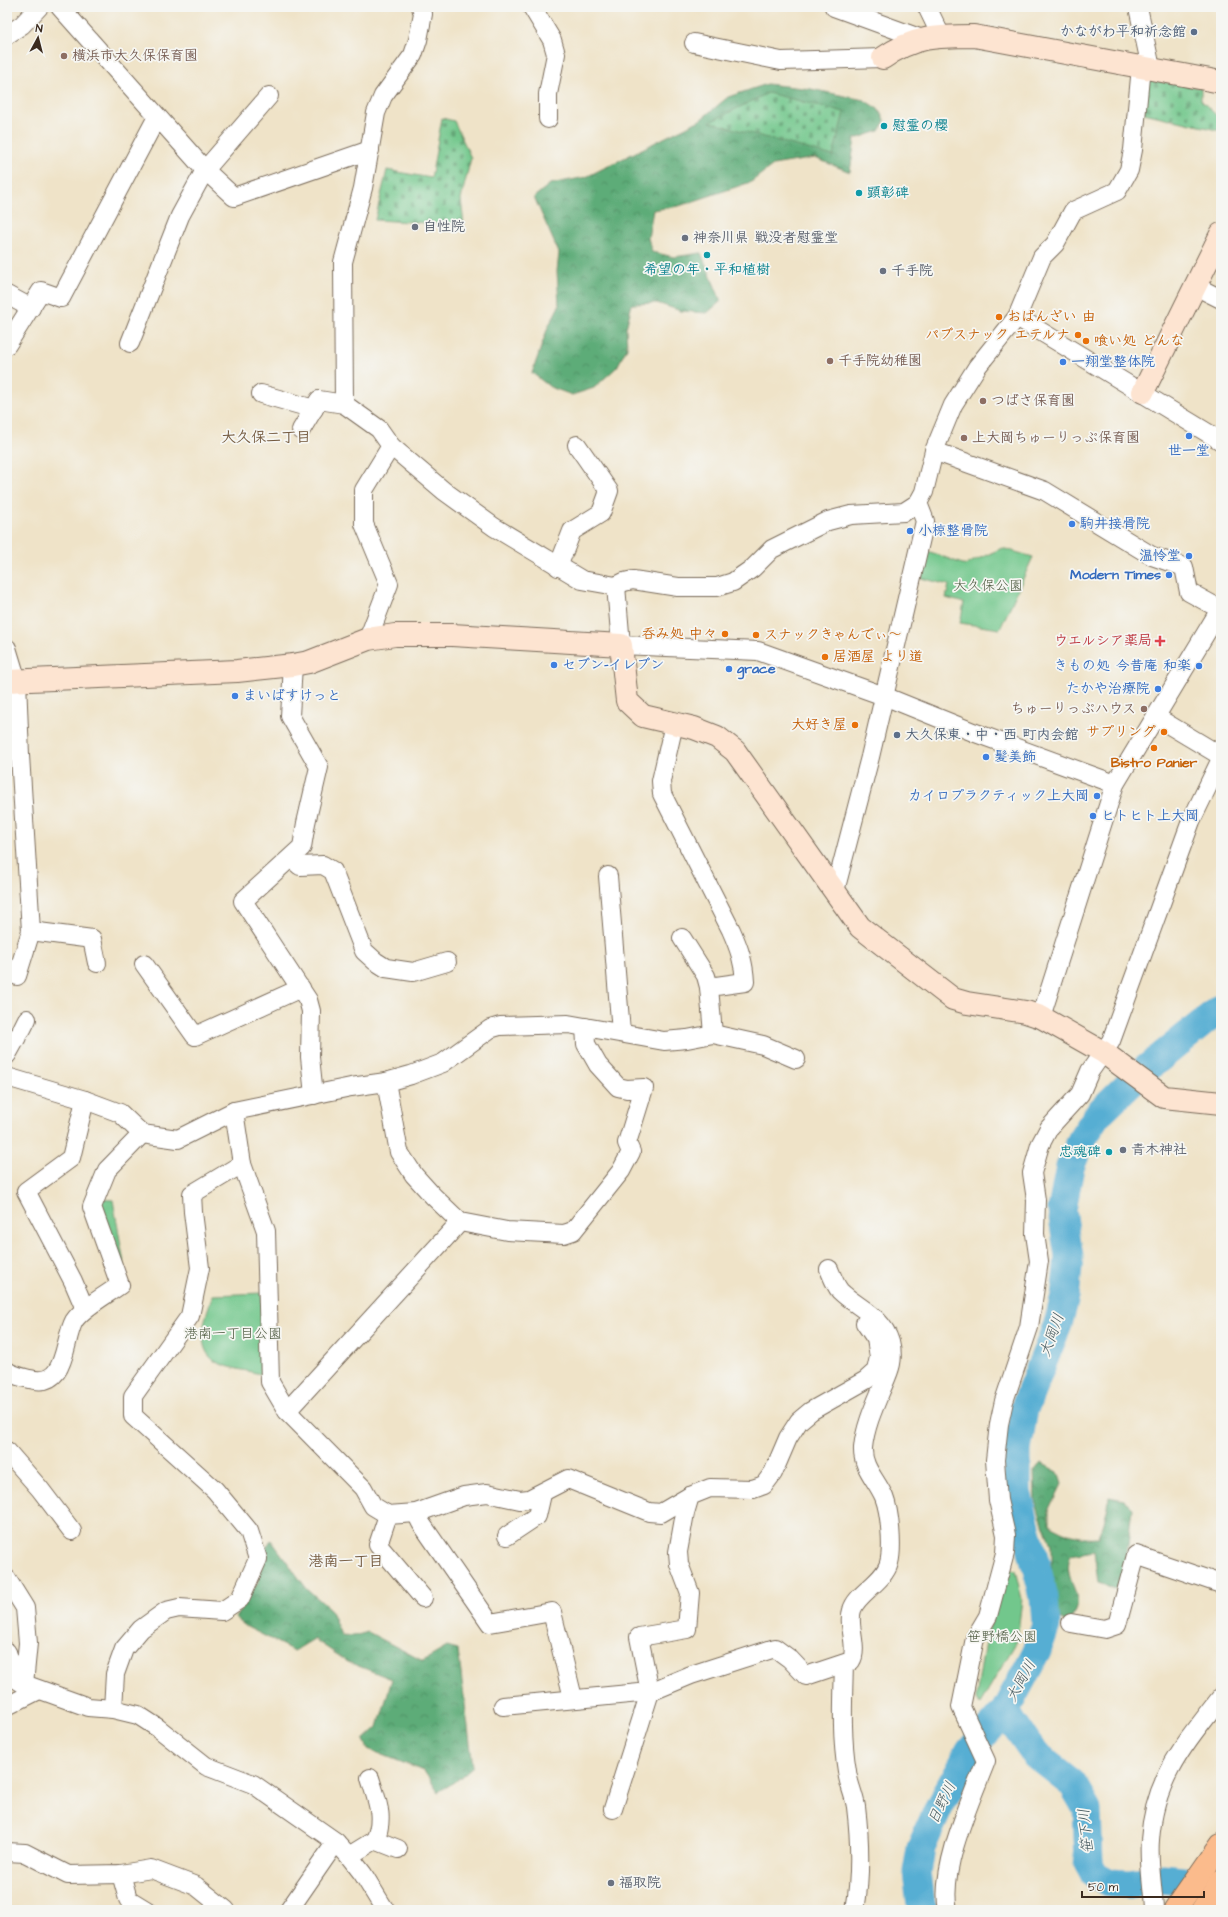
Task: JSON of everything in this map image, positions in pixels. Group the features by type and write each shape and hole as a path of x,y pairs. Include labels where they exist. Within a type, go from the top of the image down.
{"main road":[{"path":"1202,1910 1221,1844"},
{"path":"1176,1909 1213,1873"}],"street":[{"path":"7,35 22,25 39,7"},
{"path":"60,7 205,170 234,197 370,150"},
{"path":"344,404 343,262 363,188 376,113 383,96 413,55 418,40 423,14 421,7"},
{"path":"532,7 552,40 556,54 548,94 548,118"},
{"path":"834,7 932,38"},
{"path":"927,7 932,38"},
{"path":"301,430 319,400 344,404 378,429 391,446 444,491 494,527 582,580 616,586 633,580 678,588 717,587 733,582 753,568 772,549 828,521 851,515 904,512 918,503 924,492 934,451 953,405 977,367 1017,317 1042,257 1055,244 1073,211 1117,191 1129,170 1146,67 1138,7"},
{"path":"694,43 781,61 883,58 899,47 932,38 974,36 1221,82"},
{"path":"130,343 180,216 205,170 269,96"},
{"path":"7,345 41,291 61,298 157,117"},
{"path":"1143,392 1221,234"},
{"path":"1195,286 1221,299"},
{"path":"7,295 31,308"},
{"path":"1017,317 1143,392 1221,442"},
{"path":"261,394 314,409"},
{"path":"558,566 572,531 601,513 609,491 577,445"},
{"path":"368,639 389,584 364,524 364,490 391,446"},
{"path":"934,451 1045,492 1152,556 1184,567 1189,592 1220,609 1115,784 1041,1017"},
{"path":"835,891 870,757 926,521 918,503"},
{"path":"616,586 627,701 643,716 694,728 717,736 735,751 860,927 954,999 967,1003 1026,1012 1041,1017 1103,1052 1156,1093 1164,1097 1221,1103"},
{"path":"12,681 237,671 293,665 309,662 379,636 420,634 758,651 884,696 977,734 1115,784"},
{"path":"7,648 20,755 31,931 17,976"},
{"path":"293,665 290,716 318,767 302,847 292,858 243,901 301,988 311,1011 310,1057 314,1096"},
{"path":"948,1910 945,1894 947,1877 960,1828 986,1761 972,1727 961,1706 975,1638 988,1616 1005,1554 1006,1535 998,1500 995,1460 998,1424 1004,1401 1029,1327 1039,1261 1035,1234 1036,1200 1032,1173 1040,1145 1049,1128 1080,1094 1090,1072 1111,1041 1191,821 1221,758 1156,717"},
{"path":"674,724 661,780 662,794 731,930 740,949 744,965 745,982 709,987"},
{"path":"292,858 300,866 324,865 333,871 364,951 375,961 386,968 413,972 447,962"},
{"path":"608,876 621,1032"},
{"path":"31,931 92,940 97,963"},
{"path":"682,938 706,976 709,987 713,1034"},
{"path":"144,964 195,1036 301,988"},
{"path":"7,1077 86,1100 120,1113 142,1134 178,1139 234,1111 314,1096 351,1087 386,1082 411,1075 443,1063 490,1028 500,1026 568,1024 621,1032 664,1041 687,1039 713,1034 763,1045 796,1059"},
{"path":"386,1082 398,1152 414,1175 428,1191 460,1222 507,1231 564,1234 573,1231 621,1171 631,1152 627,1143 644,1088 618,1088 598,1065 586,1044 586,1027"},
{"path":"7,1055 22,1028"},
{"path":"85,1309 73,1281 26,1191 71,1158 86,1100"},
{"path":"234,1111 242,1164 266,1231 268,1366 270,1382 287,1411 364,1488 373,1506 388,1515 416,1513 464,1496 487,1493 520,1500 529,1499 542,1494 568,1479 649,1512 662,1513 690,1496 710,1488 753,1489 764,1485 773,1473 788,1438 799,1421 811,1411 866,1380 876,1371 879,1357 876,1339 862,1320 833,1295 826,1282 829,1269 840,1290 868,1311 884,1328 891,1348 890,1374 870,1418 863,1448 863,1460 884,1497 887,1508 890,1541 889,1564 875,1584 852,1610 850,1622 854,1657 851,1661 828,1667 806,1676 790,1658 775,1648 691,1675 650,1692 573,1698 503,1706"},
{"path":"7,1370 12,1374 37,1381 52,1377 61,1365 74,1321 85,1309 120,1285 92,1207 107,1170 142,1134"},
{"path":"113,1708 115,1674 124,1649 141,1629 166,1611 179,1608 222,1610 240,1599 258,1559 249,1531 215,1490 132,1416 133,1396 190,1316 200,1268 192,1194 242,1164"},
{"path":"287,1411 460,1222"},
{"path":"7,1451 40,1489 72,1531"},
{"path":"506,1536 537,1516 542,1494"},
{"path":"613,1809 650,1692 639,1637 687,1629 690,1593 678,1564 678,1552 685,1513 690,1496"},
{"path":"416,1513 425,1529 490,1623 552,1612 573,1698"},
{"path":"388,1515 378,1545 423,1598"},
{"path":"1071,1624 1105,1629 1117,1625 1136,1555 1221,1584"},
{"path":"7,1579 26,1608 32,1687"},
{"path":"7,1652 16,1679 32,1687 88,1707 113,1708 138,1715 158,1728 206,1766 253,1784 336,1842 363,1874 385,1910"},
{"path":"844,1664 842,1702 847,1772 856,1806 859,1852 859,1882 855,1910"},
{"path":"7,1706 32,1687"},
{"path":"1154,1903 1150,1841 1160,1787 1179,1752 1221,1697"},
{"path":"349,1856 376,1840 381,1828 379,1805 370,1778"},
{"path":"376,1840 398,1849"},
{"path":"289,1910 336,1842"},
{"path":"7,1852 25,1853 68,1875 121,1874 151,1869 196,1886 226,1910"},
{"path":"121,1874 128,1899 146,1910"}],"green space":[{"path":"1150,80 1201,88 1201,100 1221,120 1221,131 1144,113 1145,86"},
{"path":"767,84 811,89 864,100 878,109 885,121 879,131 855,139 850,172 815,158 773,165 751,182 679,206 653,210 648,238 652,252 674,257 701,253 721,301 707,313 681,311 657,303 632,304 626,328 627,348 617,367 594,388 572,395 550,387 532,373 548,327 559,306 557,271 559,253 534,197 550,184 586,177 700,120 728,97"},
{"path":"768,93 844,112 833,156 710,122"},
{"path":"442,118 454,121 471,158 461,199 464,225 375,220 387,170 431,178"},
{"name":"大久保公園","path":"1002,548 1033,557 1000,629 960,623 964,603 946,598 949,585 921,578 928,551 965,565"},
{"path":"100,1199 113,1200 125,1269 118,1270 96,1209"},
{"name":"港南一丁目公園","path":"262,1293 264,1375 218,1363 210,1357 203,1341 204,1322 213,1295"},
{"path":"1041,1463 1058,1472 1062,1484 1049,1511 1049,1524 1061,1530 1079,1537 1099,1538 1108,1508 1109,1497 1124,1500 1132,1507 1125,1574 1115,1588 1098,1583 1094,1551 1071,1555 1069,1570 1076,1594 1077,1608 1067,1624 1053,1614 1051,1591 1051,1546 1035,1501 1034,1471"},
{"path":"271,1540 307,1589 330,1609 341,1635 354,1636 368,1632 423,1661 447,1647 458,1650 473,1766 455,1782 438,1792 424,1771 368,1749 364,1740 378,1727 392,1679 348,1662 314,1639 294,1651 247,1627 235,1618 258,1582 265,1549"},
{"name":"笹野橋公園","path":"1007,1567 1015,1570 1022,1599 1017,1641 980,1704 976,1697 985,1642"}],"waterway":[{"name":"大岡川","path":"923,1910 917,1872 921,1848 940,1805 970,1751 1005,1711 1037,1651 1046,1625 1044,1597 1017,1492 1017,1450 1024,1409 1058,1324 1065,1297 1069,1257 1062,1210 1070,1167 1082,1139 1099,1113 1135,1078 1221,1008"},
{"name":"笹下川","path":"1005,1711 1036,1755 1072,1783 1087,1809 1089,1862 1096,1875 1111,1883 1129,1884 1161,1879 1184,1881 1218,1895"}],"place":[{"name":"かながわ平和祈念館","path":"1194,32"},
{"name":"横浜市大久保保育園","path":"64,56"},
{"name":"慰霊の櫻","path":"884,126"},
{"name":"顕彰碑","path":"859,193"},
{"name":"自性院","path":"415,227"},
{"name":"神奈川県 戦没者慰霊堂","path":"685,238"},
{"name":"希望の年・平和植樹","path":"707,255"},
{"name":"千手院","path":"883,271"},
{"name":"おばんざい 由","path":"999,317"},
{"name":"パブスナック エテルナ","path":"1078,335"},
{"name":"喰い処 どんな","path":"1086,341"},
{"name":"千手院幼稚園","path":"830,361"},
{"name":"一翔堂整体院","path":"1063,362"},
{"name":"つばさ保育園","path":"983,401"},
{"name":"世一堂","path":"1189,436"},
{"name":"上大岡ちゅーりっぷ保育園","path":"964,438"},
{"name":"駒井接骨院","path":"1072,524"},
{"name":"小椋整骨院","path":"910,531"},
{"name":"温怜堂","path":"1189,556"},
{"name":"Modern Times","path":"1169,575"},
{"name":"呑み処 中々","path":"725,634"},
{"name":"スナックきゃんでぃ〜","path":"756,635"},
{"name":"ウエルシア薬局","path":"1160,641"},
{"name":"居酒屋 より道","path":"825,657"},
{"name":"セブン-イレブン","path":"554,665"},
{"name":"きもの処 今昔庵 和楽","path":"1199,666"},
{"name":"grace","path":"729,669"},
{"name":"たかや治療院","path":"1158,689"},
{"name":"まいばすけっと","path":"235,696"},
{"name":"ちゅーりっぷハウス","path":"1144,709"},
{"name":"大好き屋","path":"855,725"},
{"name":"サプリング","path":"1164,732"},
{"name":"大久保東・中・西 町内会館","path":"897,735"},
{"name":"Bistro Panier","path":"1154,748"},
{"name":"髪美飾","path":"986,757"},
{"name":"カイロプラクティック上大岡","path":"1097,796"},
{"name":"ヒトヒト上大岡","path":"1093,816"},
{"name":"青木神社","path":"1123,1150"},
{"name":"忠魂碑","path":"1109,1152"},
{"name":"福取院","path":"611,1883"}],"district":[{"name":"大久保二丁目","path":"266,437"},
{"name":"港南一丁目","path":"346,1561"}],"water label":[{"name":"日野川","path":"942,1803"}]}
